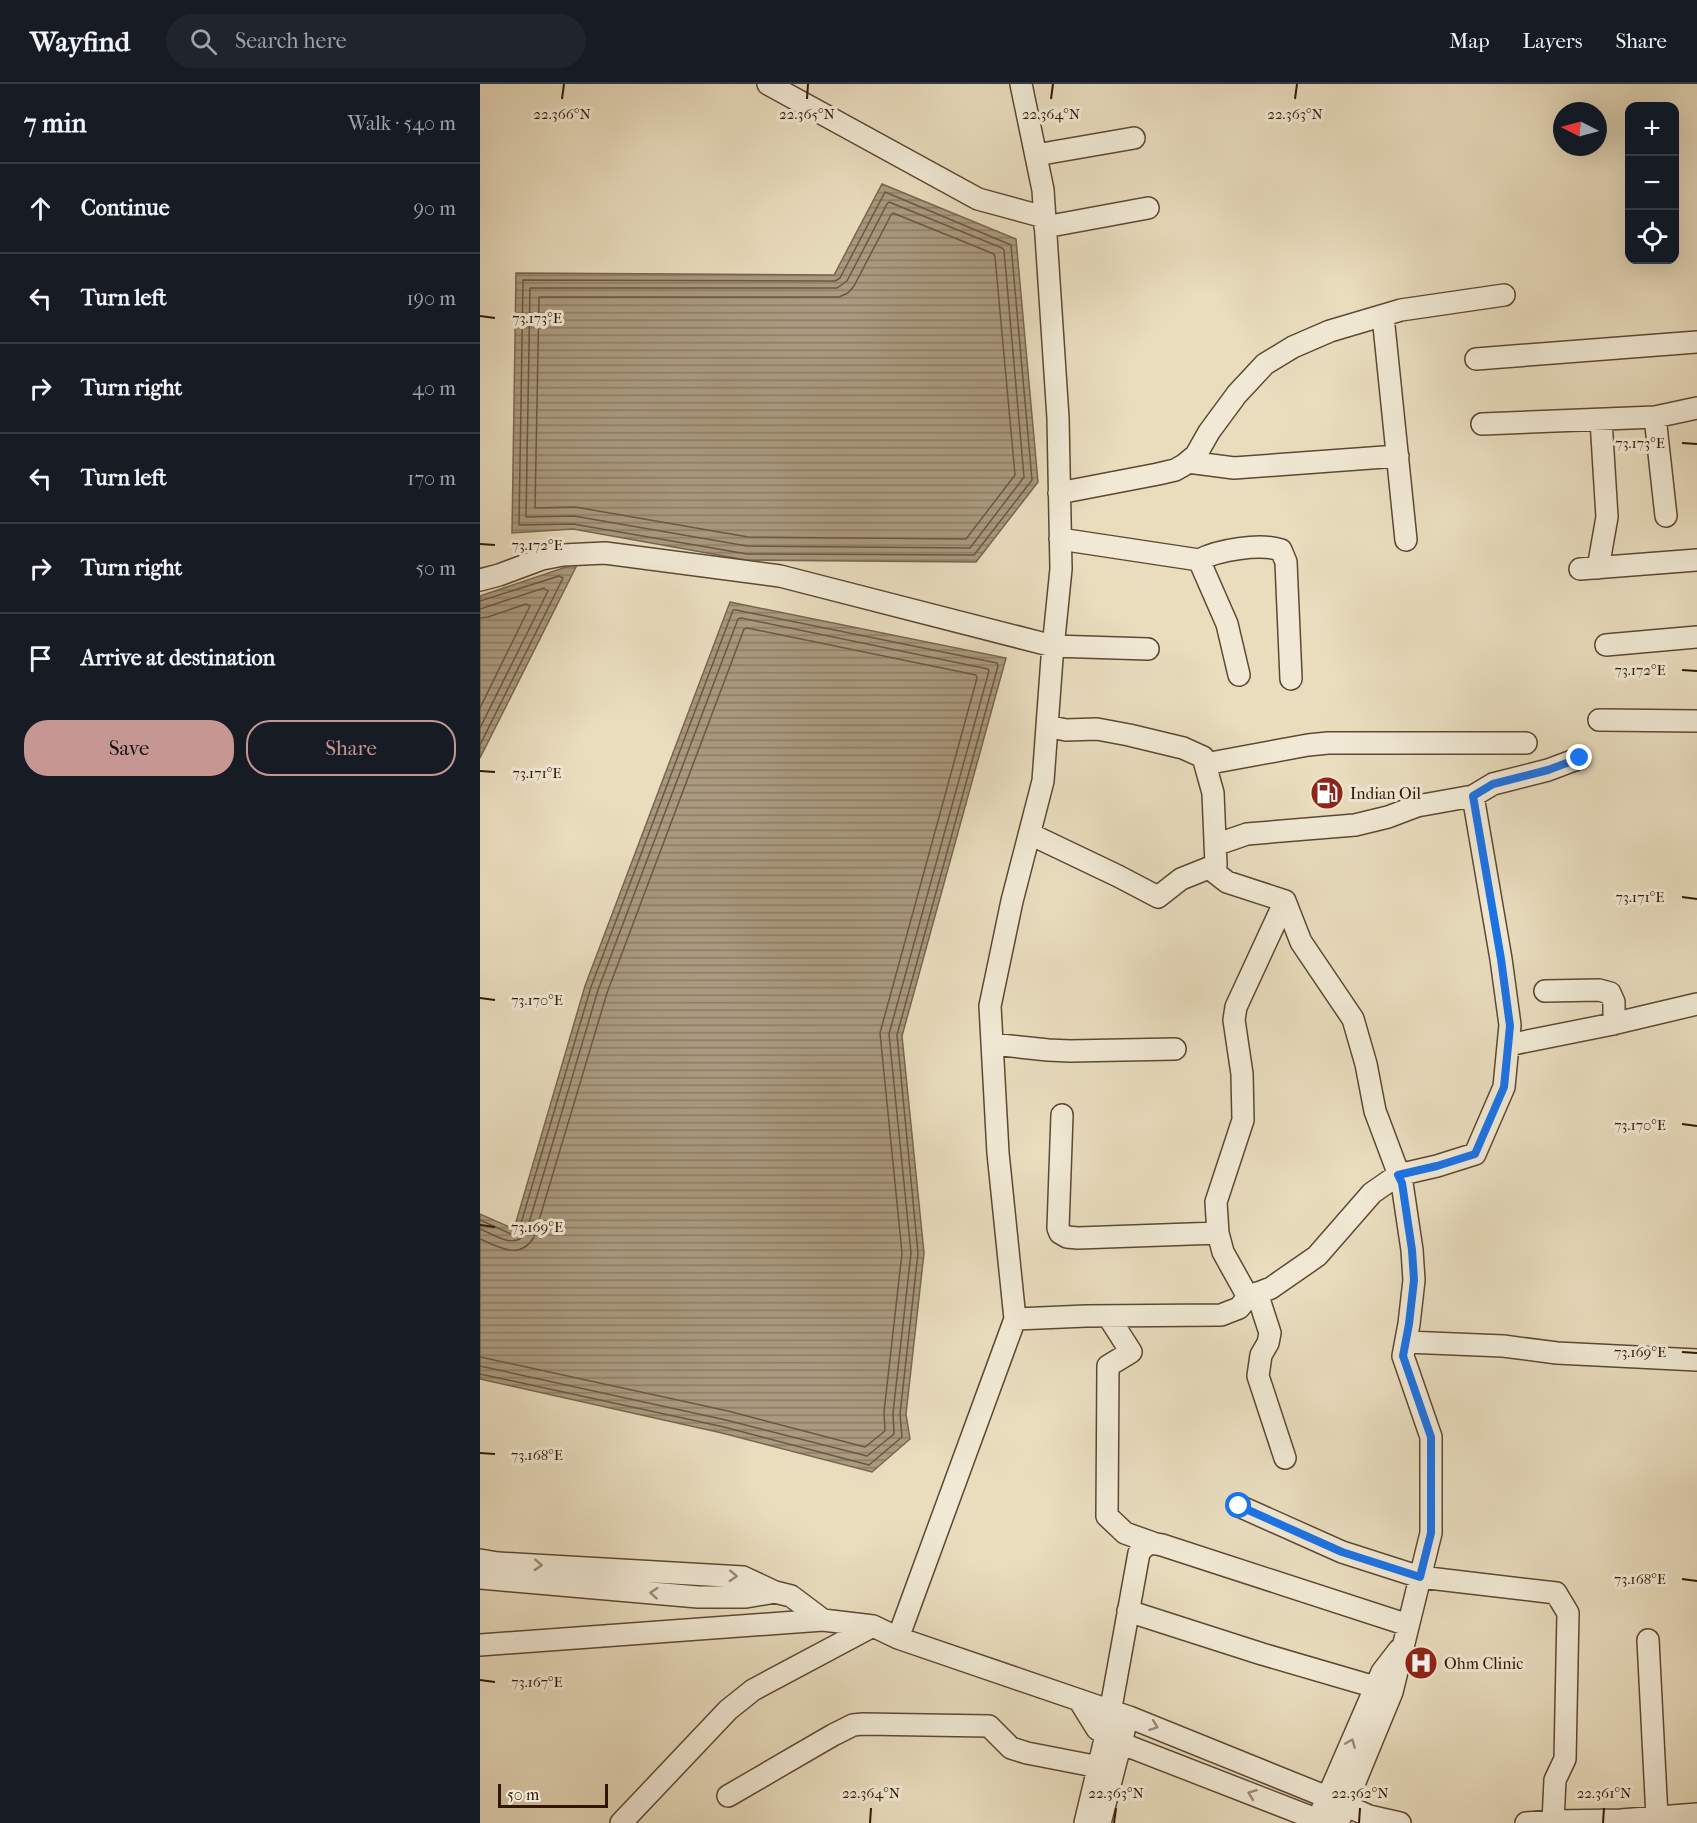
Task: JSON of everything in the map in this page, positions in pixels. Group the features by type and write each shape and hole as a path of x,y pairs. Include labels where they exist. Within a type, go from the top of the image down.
{"street":[{"path":"768,84 978,199 1045,222 1148,208"},
{"path":"898,1638 1015,1319 998,1153 990,1006 1012,901 1043,781 1061,569 1058,418 1043,190 1021,84"},
{"path":"1036,155 1134,138"},
{"path":"1059,493 1175,470 1188,462 1196,455 1209,432 1237,394 1265,364 1293,347 1330,331 1401,310 1504,295"},
{"path":"1383,316 1406,540"},
{"path":"1476,359 1697,342"},
{"path":"1482,424 1654,417 1697,408"},
{"path":"1654,417 1666,516"},
{"path":"1601,420 1608,517 1589,568 1697,560"},
{"path":"1188,462 1234,468 1398,456"},
{"path":"1060,539 1199,560 1211,553 1222,551 1271,547 1281,550 1286,562 1291,679"},
{"path":"480,580 542,559 563,555 605,553 780,576 1053,646 1148,650"},
{"path":"1199,560 1227,624 1239,675"},
{"path":"1606,645 1697,637"},
{"path":"1599,720 1697,721"},
{"path":"1029,834 1158,897 1181,879 1216,865 1213,793 1203,757 1183,748 1129,735 1097,729 1066,730 1047,726"},
{"path":"1205,764 1328,743 1526,743"},
{"path":"1215,845 1247,834 1372,822 1417,806 1473,796 1493,784 1548,770 1580,758"},
{"path":"1015,1319 1221,1315 1239,1308 1252,1295 1271,1288 1317,1256 1372,1193 1398,1175 1475,1154 1504,1087 1510,1026 1473,796"},
{"path":"1209,868 1227,882 1285,901"},
{"path":"1285,901 1301,942 1353,1019 1366,1064 1375,1111 1402,1183 1414,1280 1403,1356 1431,1437 1431,1533 1392,1692 1329,1815"},
{"path":"1285,901 1236,1007 1233,1020 1242,1074 1243,1120 1216,1202 1218,1233 1223,1252 1252,1295 1270,1333 1268,1343 1261,1355 1258,1376 1285,1458"},
{"path":"1545,992 1599,990 1610,993 1614,1002 1614,1024"},
{"path":"1508,1045 1614,1024 1697,1004"},
{"path":"992,1044 1059,1051 1175,1049"},
{"path":"1062,1114 1058,1228 1060,1233 1078,1239 1218,1233"},
{"path":"1108,1316 1131,1352 1108,1366 1107,1516 1125,1533 1406,1635"},
{"path":"1406,1342 1503,1346 1557,1353 1697,1360"},
{"path":"1239,1506 1342,1552 1420,1577 1556,1593 1568,1613 1565,1759 1555,1780 1552,1821"},
{"path":"1100,1823 1119,1713 1128,1611 1139,1553 1145,1545 1153,1543"},
{"path":"480,1560 744,1576 775,1592 791,1596 823,1620"},
{"path":"480,1578 698,1597 746,1597 775,1592"},
{"path":"1128,1611 1375,1687"},
{"path":"480,1645 823,1620 873,1626 898,1638 1119,1713 1329,1815"},
{"path":"621,1823 728,1710 753,1690 873,1626"},
{"path":"1329,1815 1375,1687 1406,1635"},
{"path":"1647,1640 1657,1817"},
{"path":"1079,1700 1097,1729 1113,1739 1276,1814 1370,1816 1400,1823"},
{"path":"728,1796 833,1735 853,1725 863,1724 989,1726 1011,1748 1099,1767"},
{"path":"1085,1823 1099,1767 1113,1739"},
{"path":"1526,1823 1621,1820 1697,1814"}],"water":[{"path":"882,184 1016,239 1038,482 976,562 746,560 573,529 512,533 516,273 834,275"},
{"path":"578,563 480,758 480,596"},
{"path":"730,602 1006,658 902,1036 924,1253 906,1414 910,1439 872,1472 722,1433 480,1379 480,1214 514,1229 585,986"}],"place":[{"name":"Indian Oil","path":"1327,793"},
{"name":"Ohm Clinic","path":"1421,1663"}],"route":[{"path":"1239,1506 1342,1552 1420,1577 1431,1533 1431,1437 1403,1356 1414,1280 1402,1183 1398,1175 1475,1154 1504,1087 1510,1026 1473,796 1493,784 1548,770 1580,758"}]}
